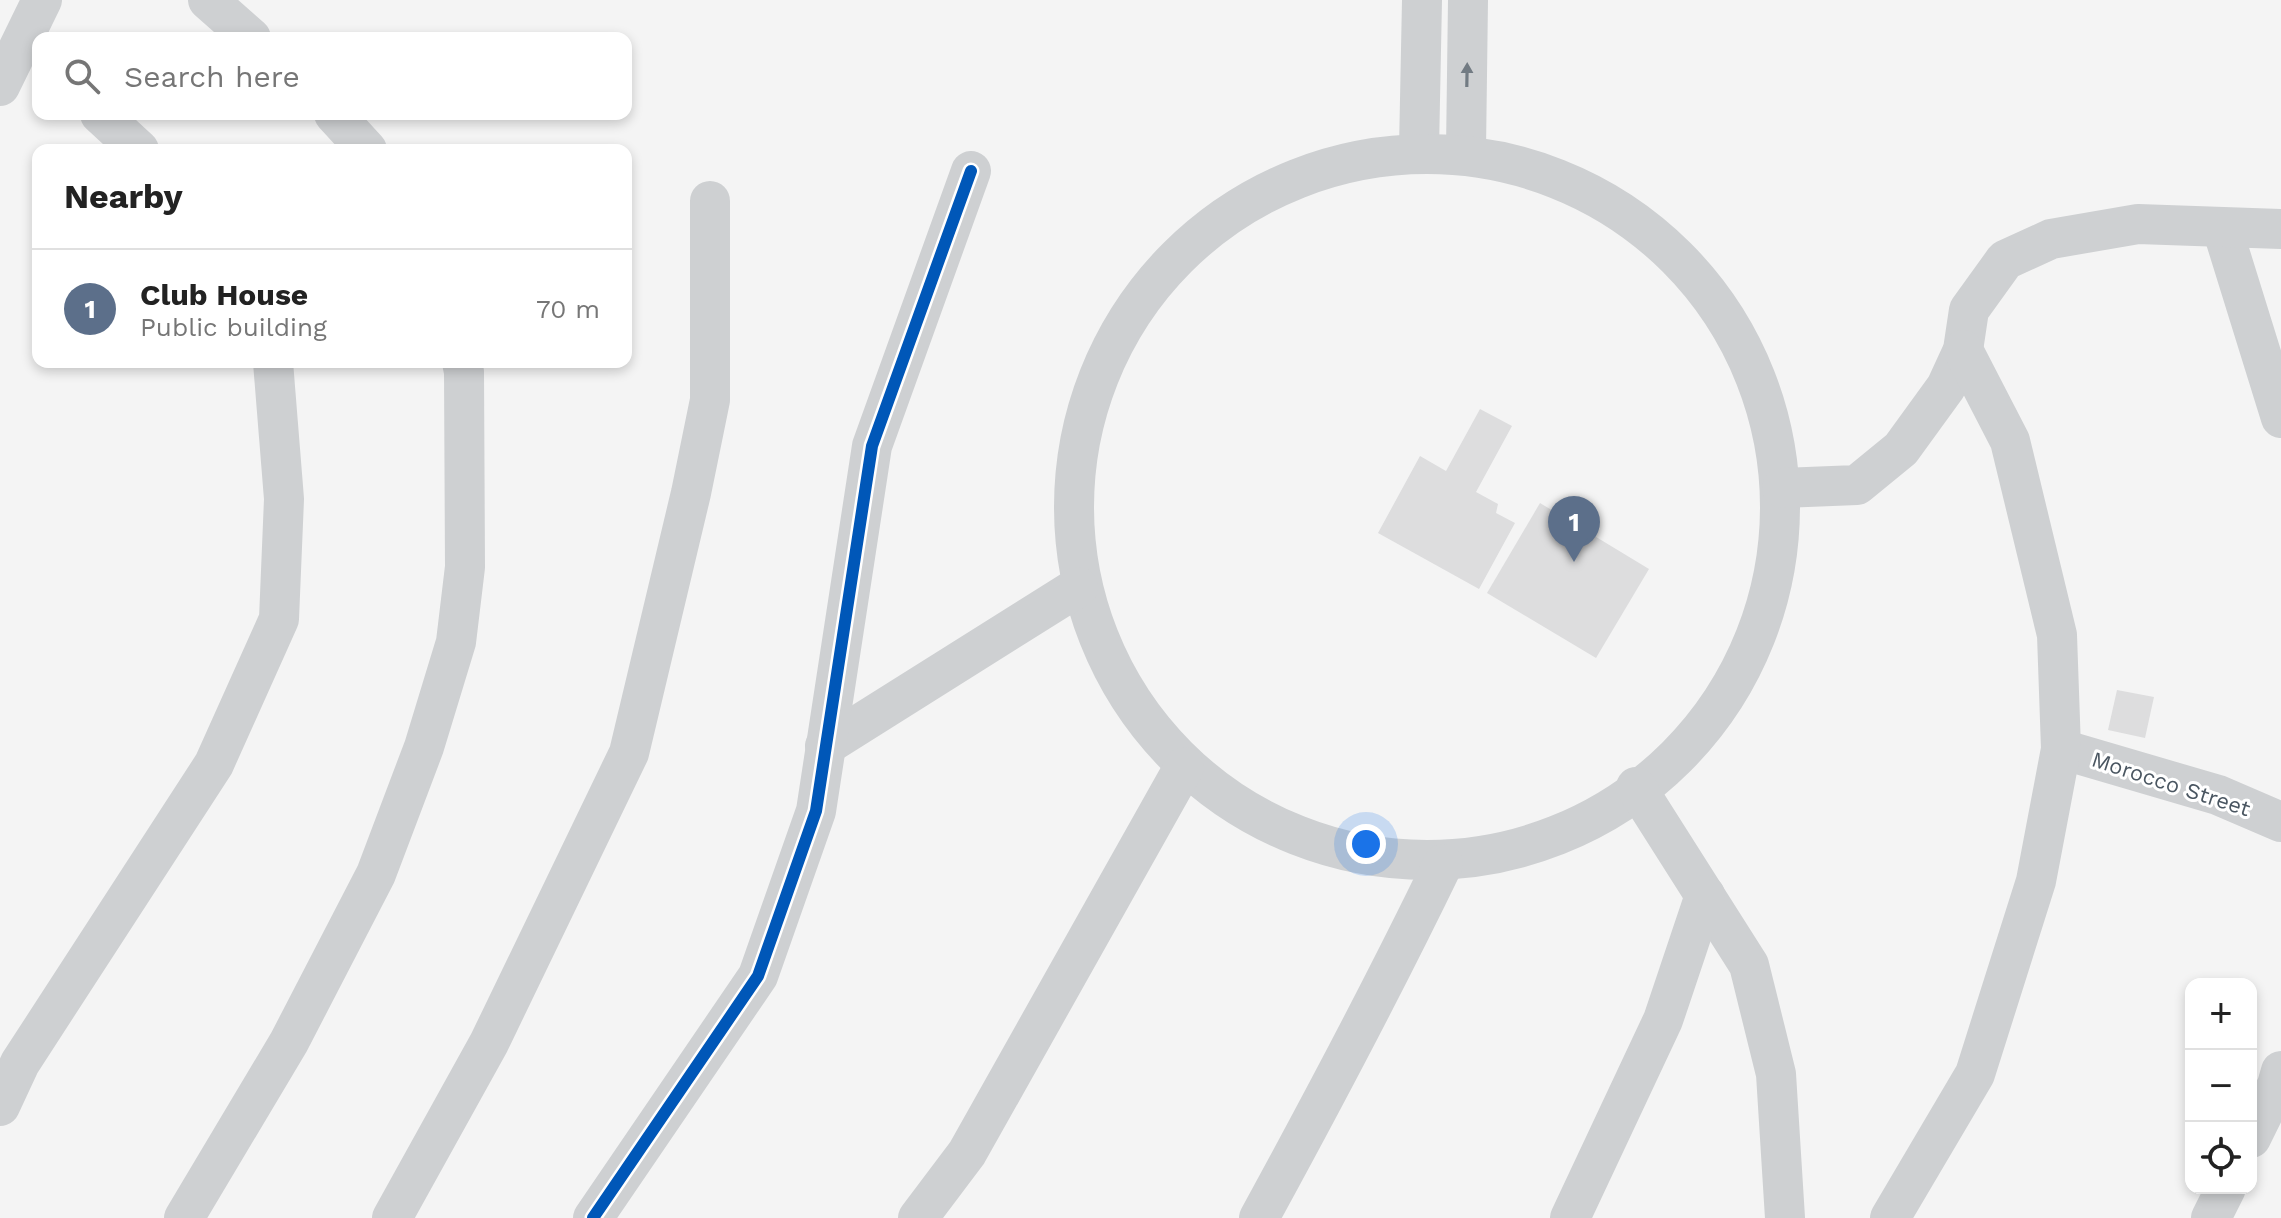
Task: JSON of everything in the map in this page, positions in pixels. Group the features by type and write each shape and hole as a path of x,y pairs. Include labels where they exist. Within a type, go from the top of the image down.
{"street":[{"path":"34,32 42,0"},
{"path":"208,0 244,32"},
{"path":"1419,150 1422,7 1468,8 1466,150"},
{"path":"0,86 30,49"},
{"path":"106,120 132,144"},
{"path":"340,120 362,144"},
{"path":"1419,150 1466,150 1564,174 1640,215 1733,317 1771,407 1782,488 1764,611 1707,719 1657,773 1556,837 1443,864 1325,853 1204,792 1106,671 1078,587 1075,466 1097,383 1139,305 1240,207 1355,158 1419,150"},
{"path":"593,1218 758,976 816,811 872,446 971,171"},
{"path":"392,1218 489,1043 629,753 710,400 710,201"},
{"path":"1782,488 1857,485 1901,449 1946,387 1963,350 1969,310 2005,260 2051,239 2138,224 2281,229"},
{"path":"2222,228 2281,418"},
{"path":"1890,1218 1975,1074 2036,881 2061,749 2057,635 2010,441 1963,350"},
{"path":"0,1106 20,1063 214,764 279,619 284,499 273,368"},
{"path":"184,1218 289,1042 376,874 424,747 456,642 465,567 463,368"},
{"path":"825,746 1078,587"},
{"name":"Morocco Street","path":"2061,749 2218,795 2281,822"},
{"path":"918,1218 967,1153 1184,767"},
{"path":"1636,787 1749,965 1776,1074 1785,1218"},
{"path":"1259,1218 1398,958 1443,864"},
{"path":"1570,1218 1663,1020 1705,895"},
{"path":"2257,1126 2281,1071"},
{"path":"2211,1218 2223,1194"}],"building":[{"path":"1480,409 1512,426 1476,492 1498,504 1496,513 1515,523 1479,589 1378,533 1420,456 1446,471"},
{"path":"1540,503 1649,569 1596,658 1487,593"},
{"path":"2117,690 2154,697 2145,738 2108,730"}],"cycle path":[{"path":"593,1218 758,976 816,811 872,446 971,171"}],"place":[{"name":"Club House","path":"1574,562"}]}
